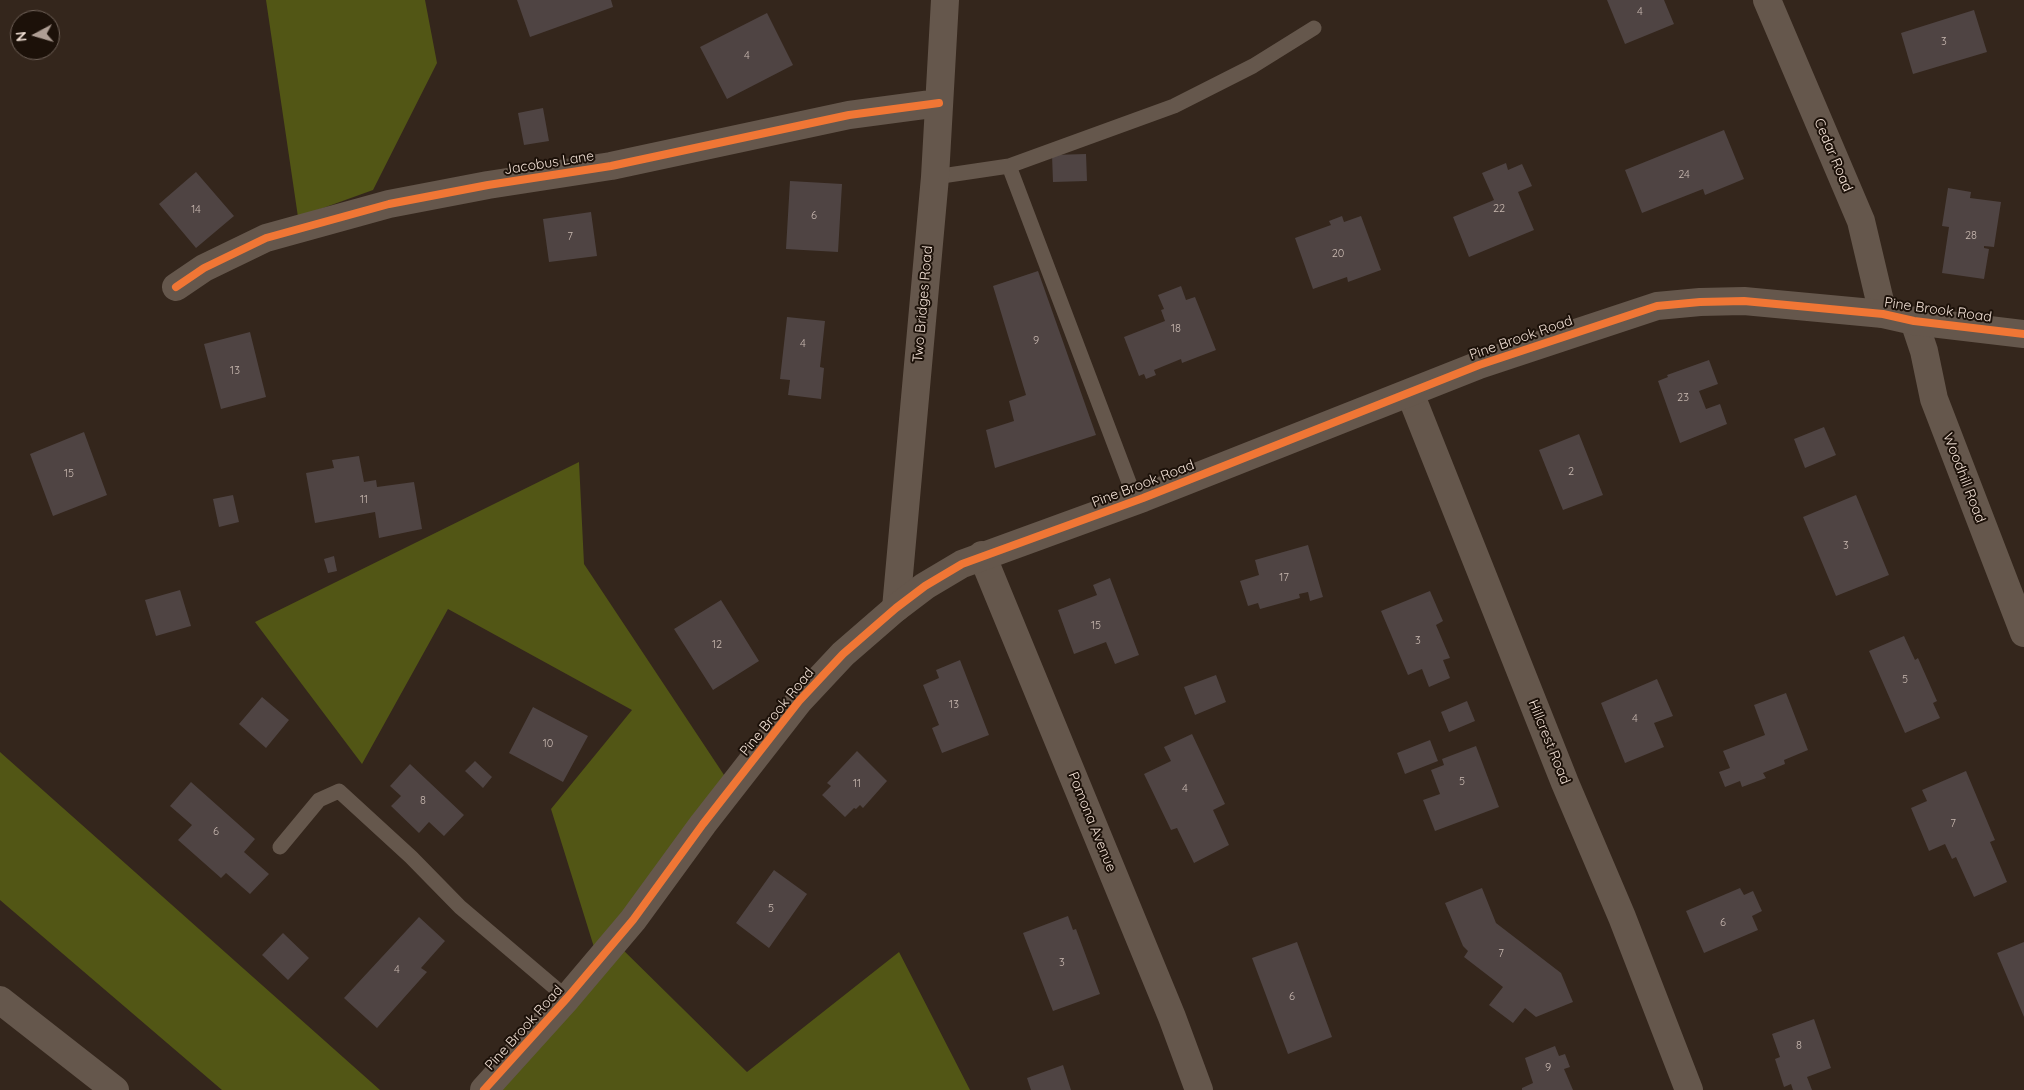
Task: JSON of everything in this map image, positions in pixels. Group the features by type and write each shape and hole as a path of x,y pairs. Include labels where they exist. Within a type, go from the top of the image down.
{"street":[{"name":"Two Bridges Road","path":"896,608 935,177 945,0"},
{"name":"Cedar Road","path":"1767,0 1861,221 1884,314"},
{"name":"Jacobus Lane","path":"176,287 204,268 266,238 389,204 655,158 726,140 849,115 939,102"},
{"name":"Pine Brook Road","path":"484,1090 567,998 633,920 703,824 799,701 843,654 896,608 925,586 982,555 1136,501 1330,422 1410,393 1478,364 1657,306 1700,302 1744,301 1884,314 1914,321 2024,334"},
{"name":"Woodhill Road","path":"1914,321 1924,351 1934,399 2024,633"},
{"name":"Hillcrest Road","path":"1410,393 1562,773 1622,917 1689,1090"},
{"name":"Pomona Avenue","path":"982,555 1164,999 1199,1090"},
{"path":"0,1000 110,1089"}],"lane":[{"path":"935,177 1009,166 1174,106 1253,66 1314,28"},
{"path":"1009,166 1136,501"},
{"path":"280,847 319,800 339,791 460,907 567,998"}],"green space":[{"path":"266,0 425,0 437,63 373,190 298,217"},
{"path":"579,462 584,564 730,784 614,941 747,1072 899,952 970,1090 486,1090 598,960 551,809 632,710 448,609 362,764 255,622"},
{"path":"0,752 380,1090 222,1090 0,900"}],"building":[{"path":"517,0 611,0 613,7 530,37"},
{"path":"1607,0 1664,0 1674,24 1625,44"},
{"path":"1974,10 1987,52 1913,74 1901,33"},
{"path":"767,13 793,65 727,99 700,47"},
{"path":"543,108 549,141 524,145 518,113"},
{"path":"1724,130 1744,179 1705,195 1703,189 1642,213 1625,170"},
{"path":"1086,154 1087,181 1053,182 1052,155"},
{"path":"1506,163 1508,170 1522,164 1532,186 1518,192 1534,230 1469,257 1453,217 1494,200 1482,173"},
{"path":"196,172 234,216 196,248 159,204"},
{"path":"790,181 842,184 838,252 786,249"},
{"path":"1948,188 1971,192 1970,198 2001,202 1994,247 1984,246 1984,248 1989,249 1984,279 1942,273 1949,227 1942,226"},
{"path":"591,212 597,256 549,262 543,219"},
{"path":"1342,216 1344,222 1361,216 1381,270 1348,282 1347,277 1313,289 1295,238 1331,225 1329,221"},
{"path":"1038,271 1096,435 995,468 986,430 1014,421 1009,401 1026,395 993,286"},
{"path":"1181,286 1186,300 1195,297 1216,350 1182,363 1181,359 1154,370 1156,375 1146,379 1144,374 1139,376 1124,337 1165,321 1161,310 1164,309 1158,295"},
{"path":"787,317 825,321 820,367 824,368 821,399 788,395 790,380 780,379"},
{"path":"250,332 266,397 221,409 204,344"},
{"path":"1709,360 1718,384 1699,391 1706,409 1720,404 1727,424 1680,443 1658,381 1668,377 1667,375"},
{"path":"1824,427 1836,455 1805,468 1794,439"},
{"path":"84,432 107,495 53,516 30,454"},
{"path":"1579,434 1603,495 1563,510 1539,450"},
{"path":"359,456 364,482 376,480 377,487 414,482 422,529 379,538 375,512 315,523 306,473 334,468 332,460"},
{"path":"233,495 239,522 219,527 213,499"},
{"path":"1856,495 1889,575 1836,596 1803,517"},
{"path":"1308,545 1323,597 1310,601 1308,592 1299,594 1300,598 1260,609 1258,603 1248,606 1240,581 1259,575 1255,560"},
{"path":"334,556 337,571 328,573 324,559"},
{"path":"1110,578 1139,655 1115,664 1106,642 1074,654 1058,610 1097,595 1093,585"},
{"path":"180,590 191,626 156,636 145,600"},
{"path":"1430,591 1443,621 1436,625 1450,658 1443,660 1450,678 1429,687 1422,669 1408,675 1381,611"},
{"path":"721,600 759,661 713,690 674,629"},
{"path":"1904,636 1915,660 1918,658 1937,701 1933,703 1940,718 1905,733 1869,651"},
{"path":"960,660 989,735 942,753 932,728 939,725 923,685 939,678 936,670"},
{"path":"1216,675 1226,702 1195,715 1184,687"},
{"path":"1657,679 1673,716 1654,723 1664,747 1625,763 1601,703"},
{"path":"1786,693 1808,750 1784,760 1785,764 1763,773 1766,778 1742,787 1740,781 1725,787 1719,772 1730,768 1723,751 1765,735 1754,705"},
{"path":"262,697 289,720 266,748 239,724"},
{"path":"1467,701 1475,721 1449,732 1441,712"},
{"path":"533,707 588,736 563,782 509,753"},
{"path":"1192,734 1225,804 1213,810 1229,845 1194,863 1177,828 1171,830 1144,774 1171,761 1164,747"},
{"path":"1430,740 1438,761 1405,774 1397,753"},
{"path":"1476,746 1499,807 1435,831 1423,800 1440,794 1431,770 1444,765 1442,759"},
{"path":"857,751 887,781 863,808 860,805 856,809 854,808 845,817 822,795 831,786 827,783"},
{"path":"475,761 492,777 483,788 465,771"},
{"path":"410,764 464,815 444,836 429,822 419,833 391,806 401,796 390,786"},
{"path":"1966,771 1995,840 1990,842 2007,882 1974,897 1956,857 1952,859 1945,844 1929,851 1911,808 1927,801 1922,790"},
{"path":"191,782 255,839 244,852 269,874 250,894 226,873 221,878 178,840 192,825 170,806"},
{"path":"774,870 807,894 769,948 736,923"},
{"path":"1482,888 1496,923 1561,973 1573,1002 1536,1017 1525,1008 1513,1023 1489,1005 1503,987 1464,957 1468,951 1463,946 1445,903"},
{"path":"1740,888 1744,895 1753,891 1762,911 1752,916 1758,930 1704,953 1686,911"},
{"path":"1068,916 1073,930 1076,929 1100,994 1053,1011 1023,933"},
{"path":"419,917 445,941 421,968 427,972 377,1028 344,998"},
{"path":"283,933 309,958 288,980 262,955"},
{"path":"1297,942 1332,1037 1288,1054 1252,958"},
{"path":"2024,942 2024,1017 1997,953"},
{"path":"1814,1019 1831,1068 1807,1077 1812,1090 1793,1090 1791,1084 1784,1087 1775,1059 1780,1057 1772,1034"},
{"path":"1555,1046 1559,1056 1565,1054 1570,1067 1564,1069 1573,1090 1522,1090 1522,1088 1533,1083 1525,1058"},
{"path":"1063,1065 1071,1090 1031,1090 1027,1078"}],"cycle path":[{"path":"176,287 204,268 266,238 389,204 488,185 611,166 849,115 939,103"},
{"path":"484,1090 567,998 633,920 703,824 799,701 843,654 896,608 925,586 962,564 1143,498 1479,365 1657,306 1700,302 1744,301 1883,314 1914,321 2024,334"}]}
